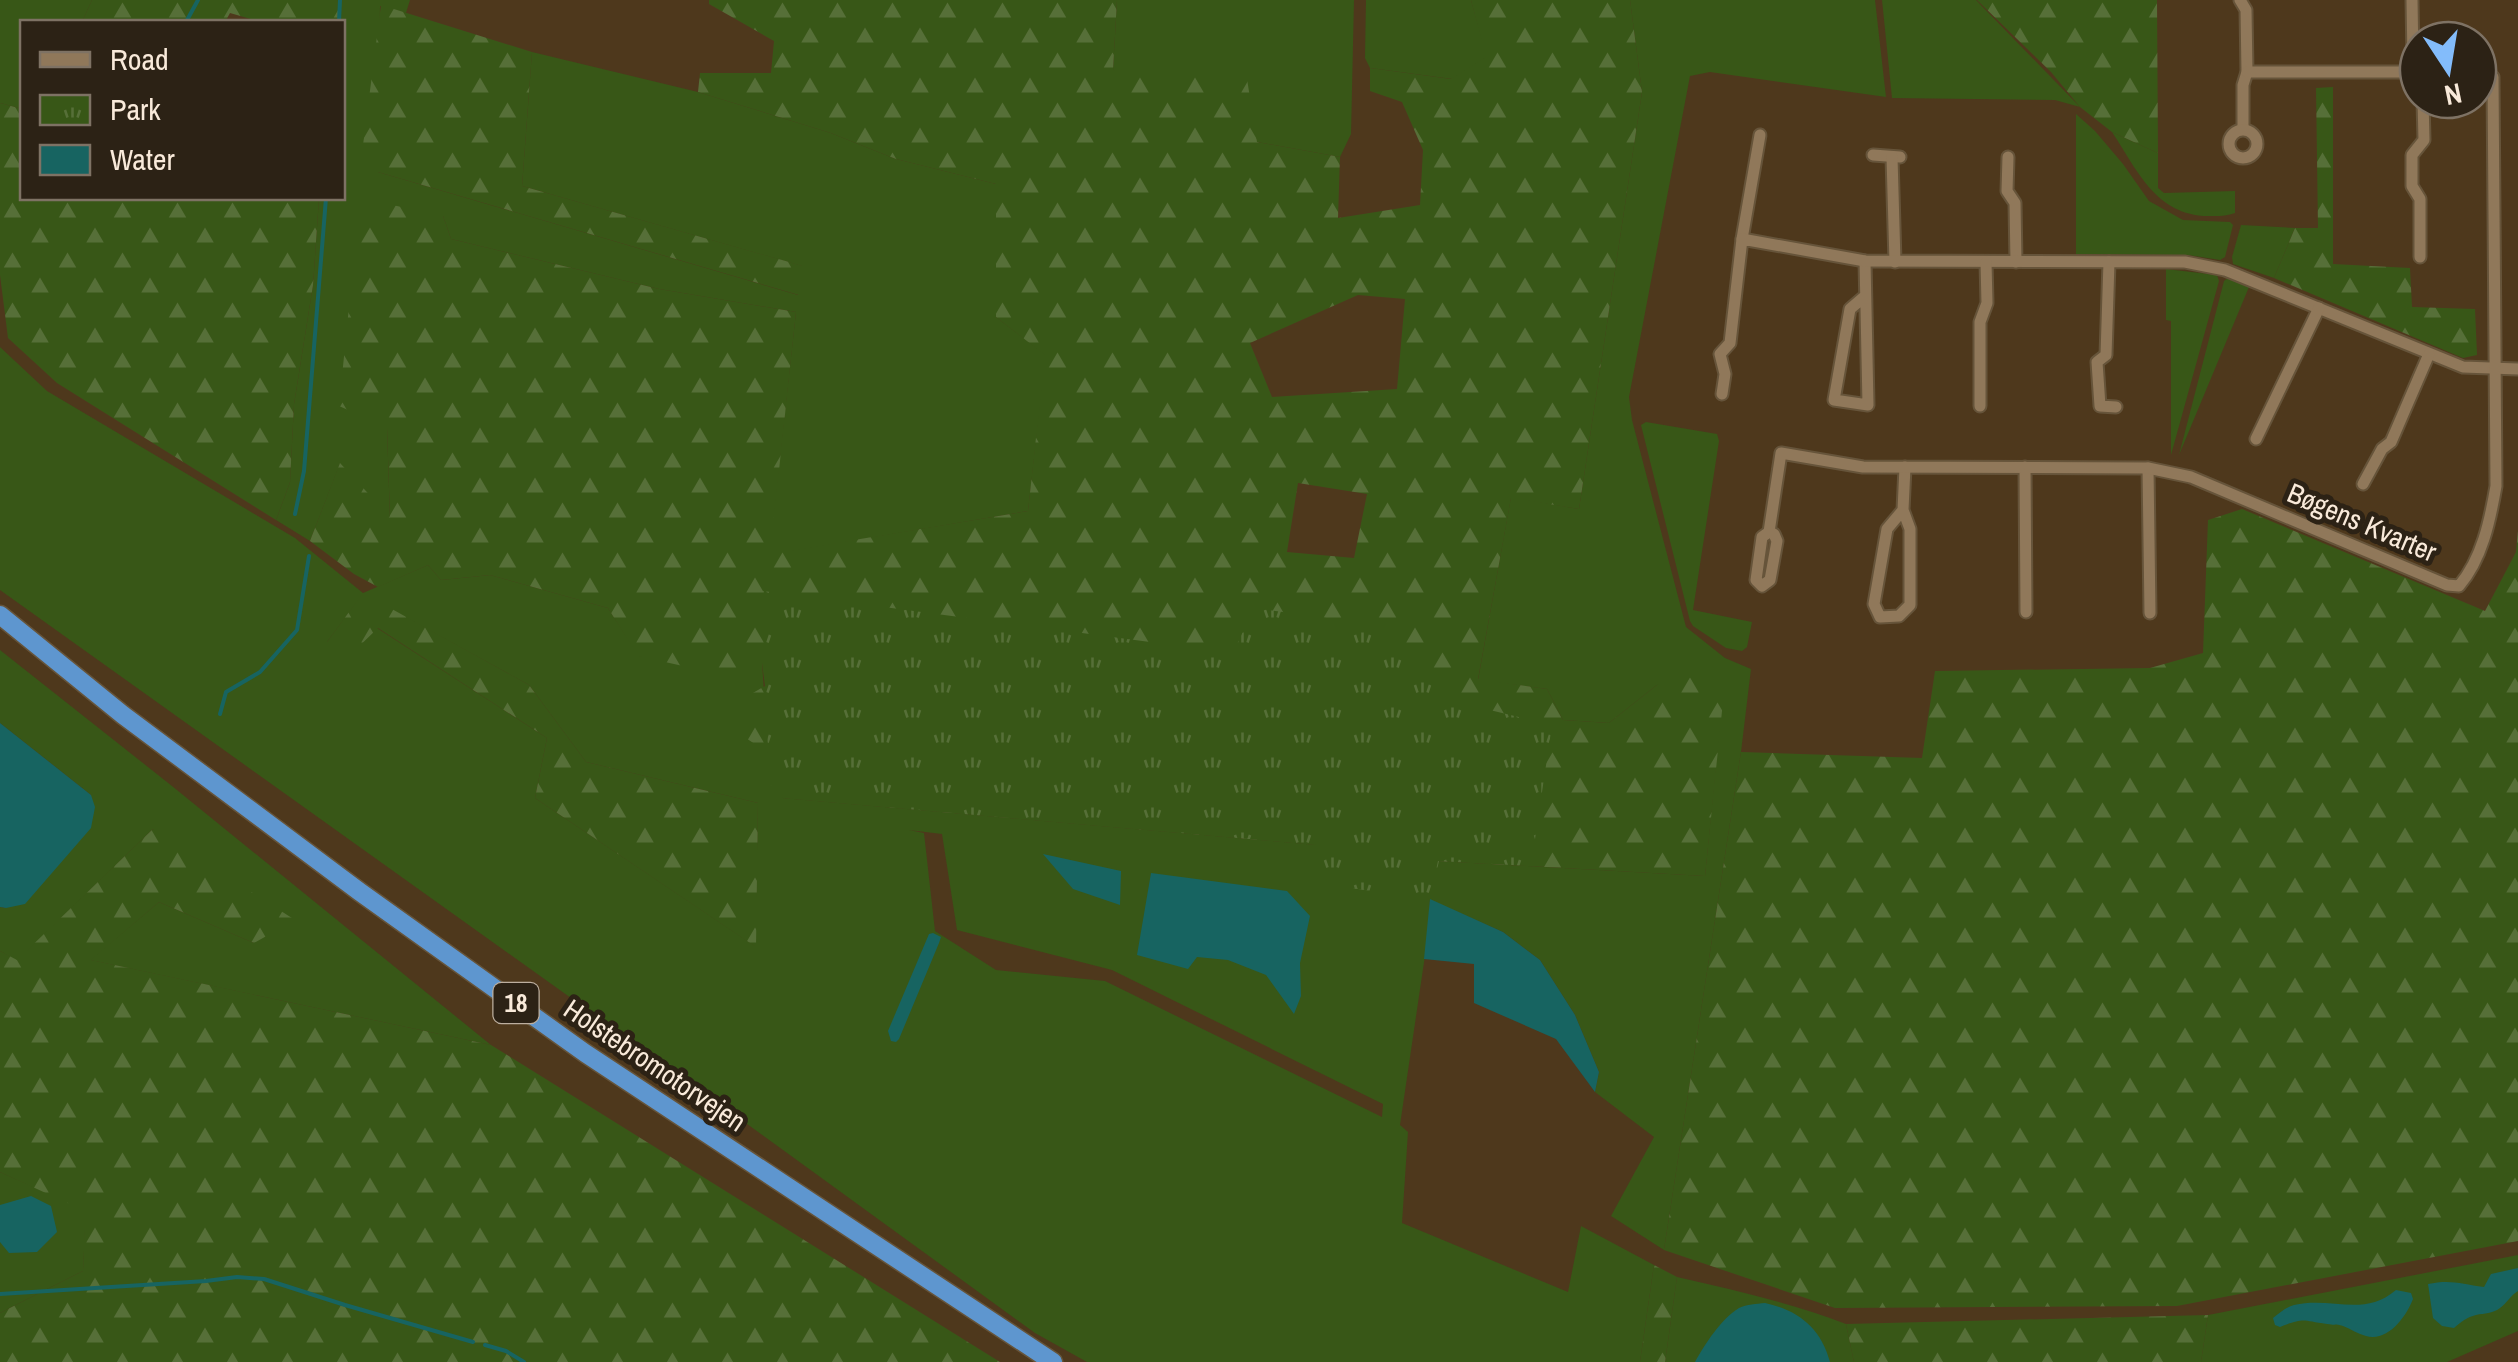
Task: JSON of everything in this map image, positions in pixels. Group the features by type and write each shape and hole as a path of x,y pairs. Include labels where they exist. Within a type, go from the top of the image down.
{"highway":[{"name":"Holstebromotorvejen","path":"0,615 123,715 585,1053 1053,1362"}],"street":[{"path":"2240,0 2246,10 2243,129"},
{"path":"2247,72 2418,72 2413,60 2412,0"},
{"path":"2420,257 2420,200 2412,186 2412,155 2424,140 2423,120"},
{"name":"Bøgens Kvarter","path":"1769,532 1781,453 1863,467 2148,468 2191,477 2459,586 2468,575 2489,526 2496,486 2493,120"},
{"path":"1722,394 1726,374 1720,354 1730,344 1742,239 1760,136"},
{"path":"1873,155 1896,157 1895,262"},
{"path":"2008,157 2007,191 2015,202 2016,262"},
{"path":"1742,239 1866,261 2185,262 2225,270 2463,367 2518,369"},
{"path":"1864,297 1850,309 1834,400 1868,404 1866,261"},
{"path":"1980,406 1980,322 1987,303 1986,262"},
{"path":"2109,262 2106,355 2097,362 2100,406 2116,407"},
{"path":"2256,439 2320,308"},
{"name":"Bøgens Kvarter","path":"2364,484 2382,448 2391,442 2429,354"},
{"path":"1903,510 1888,529 1874,604 1880,617 1898,616 1910,605 1910,529 1903,510 1905,467"},
{"path":"2025,468 2026,612"},
{"path":"2148,468 2150,613"}],"green space":[{"path":"0,0 92,0 83,20 20,20 20,108 0,103"},
{"path":"92,0 341,0 338,20 254,20 230,13 226,20 83,20"},
{"path":"341,0 410,0 406,13 380,6 378,172 798,295 802,266 522,186 532,52 698,92 831,133 896,159 996,184 996,317 1046,355 1028,511 769,555 796,312 659,289 451,239 443,216 387,427 390,519 340,464 310,541 276,520 290,482 294,404 313,285 319,200 345,200 345,20 338,20"},
{"path":"709,0 1117,0 1113,70 1247,79 1257,142 1340,157 1338,218 1420,205 1423,150 1402,102 1370,91 1370,68 1451,79 1486,57 1471,0 1630,0 1642,92 1579,509 1511,498 1478,679 1547,689 1563,720 1609,723 1657,685 1680,676 1725,682 1705,876 1439,861 1430,899 1315,883 1317,845 783,798 767,781 768,753 737,732 746,697 765,686 762,663 728,676 638,656 608,608 490,575 441,580 428,565 378,587 310,541 340,463 390,517 387,427 339,406 360,198 443,216 451,239 659,289 796,312 770,554 1028,511 1045,355 996,317 996,184 896,159 831,133 698,92 700,73 771,73 774,41 709,4","holes":["1358,295 1405,299 1397,389 1272,397 1250,343","1298,483 1367,494 1354,558 1287,552"]},
{"path":"1117,0 1354,0 1351,134 1340,157 1257,142 1113,70"},
{"path":"1366,0 1471,0 1487,57 1452,79 1370,68 1365,58"},
{"path":"1630,0 1875,0 1886,97 1710,72 1690,76 1629,397 1686,627 1725,658 1751,669 1664,1250 1611,1216 1654,1137 1595,1092 1599,1072 1575,1015 1540,960 1503,932 1430,900 1400,1125 1408,1132 1402,1223 1568,1292 1581,1226 1654,1265 1640,1362 1087,1362 1035,1333 0,590 0,347 47,391 295,538 363,593 428,565 441,580 490,575 608,608 639,656 762,662 768,753 783,798 1317,845 1429,899 1438,861 1705,876 1724,682 1657,685 1609,723 1563,720 1547,689 1478,680 1511,497 1579,509 1642,92","holes":["363,594 529,685 586,762 758,803 755,946 535,798 547,738 377,628 327,642","909,830 942,834 957,930 1112,970 1383,1104 1382,1117 1105,981 996,970 935,931 924,833"]},
{"path":"1882,0 1976,0 2080,107 2055,100 1892,98"},
{"path":"1977,0 2157,0 2158,153 2112,132 2080,107 2051,72"},
{"path":"381,5 532,52 522,186 803,266 799,295 378,172 363,145"},
{"path":"2333,87 2333,264 2410,268 2412,307 2475,309 2477,355 2463,358 2274,278 2295,228 2318,228 2316,88"},
{"path":"0,103 20,108 20,200 319,200 313,285 294,404 290,482 276,520 57,383 8,338 0,275"},
{"path":"2076,114 2123,164 2149,201 2183,220 2230,222 2233,225 2225,257 2220,260 2188,255 2076,254"},
{"path":"2112,132 2158,153 2158,188 2164,193 2235,191 2235,213 2203,216 2171,206 2148,186"},
{"path":"2241,225 2295,228 2274,278 2233,264"},
{"path":"2166,269 2217,275 2219,281 2171,455 2171,321 2166,320"},
{"path":"2228,278 2249,287 2179,455 2224,281"},
{"path":"1646,422 1717,434 1693,610 1752,622 1747,647 1742,651 1726,648 1690,621 1641,425"},
{"path":"2242,509 2485,611 2516,552 2518,530 2518,1241 2177,1306 1835,1308 1664,1250 1741,752 1922,758 1935,671 2150,668 2203,653 2208,520"},
{"path":"763,591 1233,653 1254,608 1393,627 1440,698 1552,725 1531,866 1438,861 1430,899 1315,883 1317,845 783,798 767,781"},
{"path":"363,593 529,685 586,762 758,803 756,947 535,798 547,738 378,628 350,655 327,642"},
{"path":"0,650 491,1045 90,960 159,902 254,943 153,829 17,961 0,951 0,907 6,908 91,795 0,723"},
{"path":"153,829 295,920 254,943 159,902 91,960 491,1045 1000,1362 0,1362 0,1313 83,1271 85,1211 0,1172 0,951 17,960"},
{"path":"0,1172 86,1210 83,1271 0,1313"},
{"path":"2518,1255 2518,1331 2447,1362 2201,1362 2208,1315"},
{"path":"1654,1265 1677,1277 1665,1362 1640,1362"},
{"path":"1677,1277 1784,1303 1846,1324 1854,1362 1665,1362"},
{"path":"2208,1315 2201,1362 1854,1362 1846,1324"}],"water":[{"path":"0,723 91,795 95,807 91,828 25,904 6,908 0,907"},
{"path":"1043,854 1121,871 1120,905 1073,889"},
{"path":"1151,873 1287,891 1310,916 1300,963 1301,996 1294,1014 1266,975 1228,960 1197,957 1188,969 1137,955"},
{"path":"1430,899 1503,932 1540,960 1575,1015 1599,1072 1595,1092 1556,1039 1474,1003 1474,964 1424,959"},
{"path":"929,934 941,937 939,943 899,1039 891,1041 888,1031"},
{"path":"31,1196 51,1206 57,1232 37,1252 9,1253 0,1242 0,1205"},
{"path":"2518,1268 2518,1291 2497,1310 2470,1317 2454,1328 2442,1326 2433,1318 2428,1284 2450,1282 2484,1287 2491,1274"},
{"path":"2396,1290 2411,1293 2413,1299 2389,1332 2374,1337 2340,1325 2304,1321 2280,1327 2273,1318 2294,1305 2359,1305"},
{"path":"1765,1303 1788,1310 1806,1322 1821,1339 1830,1362 1695,1362 1732,1313"}],"waterway":[{"path":"187,20 198,0"},
{"path":"339,20 340,0"},
{"path":"295,514 304,471 326,200"},
{"path":"220,714 226,692 260,672 297,630 309,556"},
{"path":"0,1294 237,1277 264,1279 473,1342"},
{"path":"485,1345 524,1362"}]}
